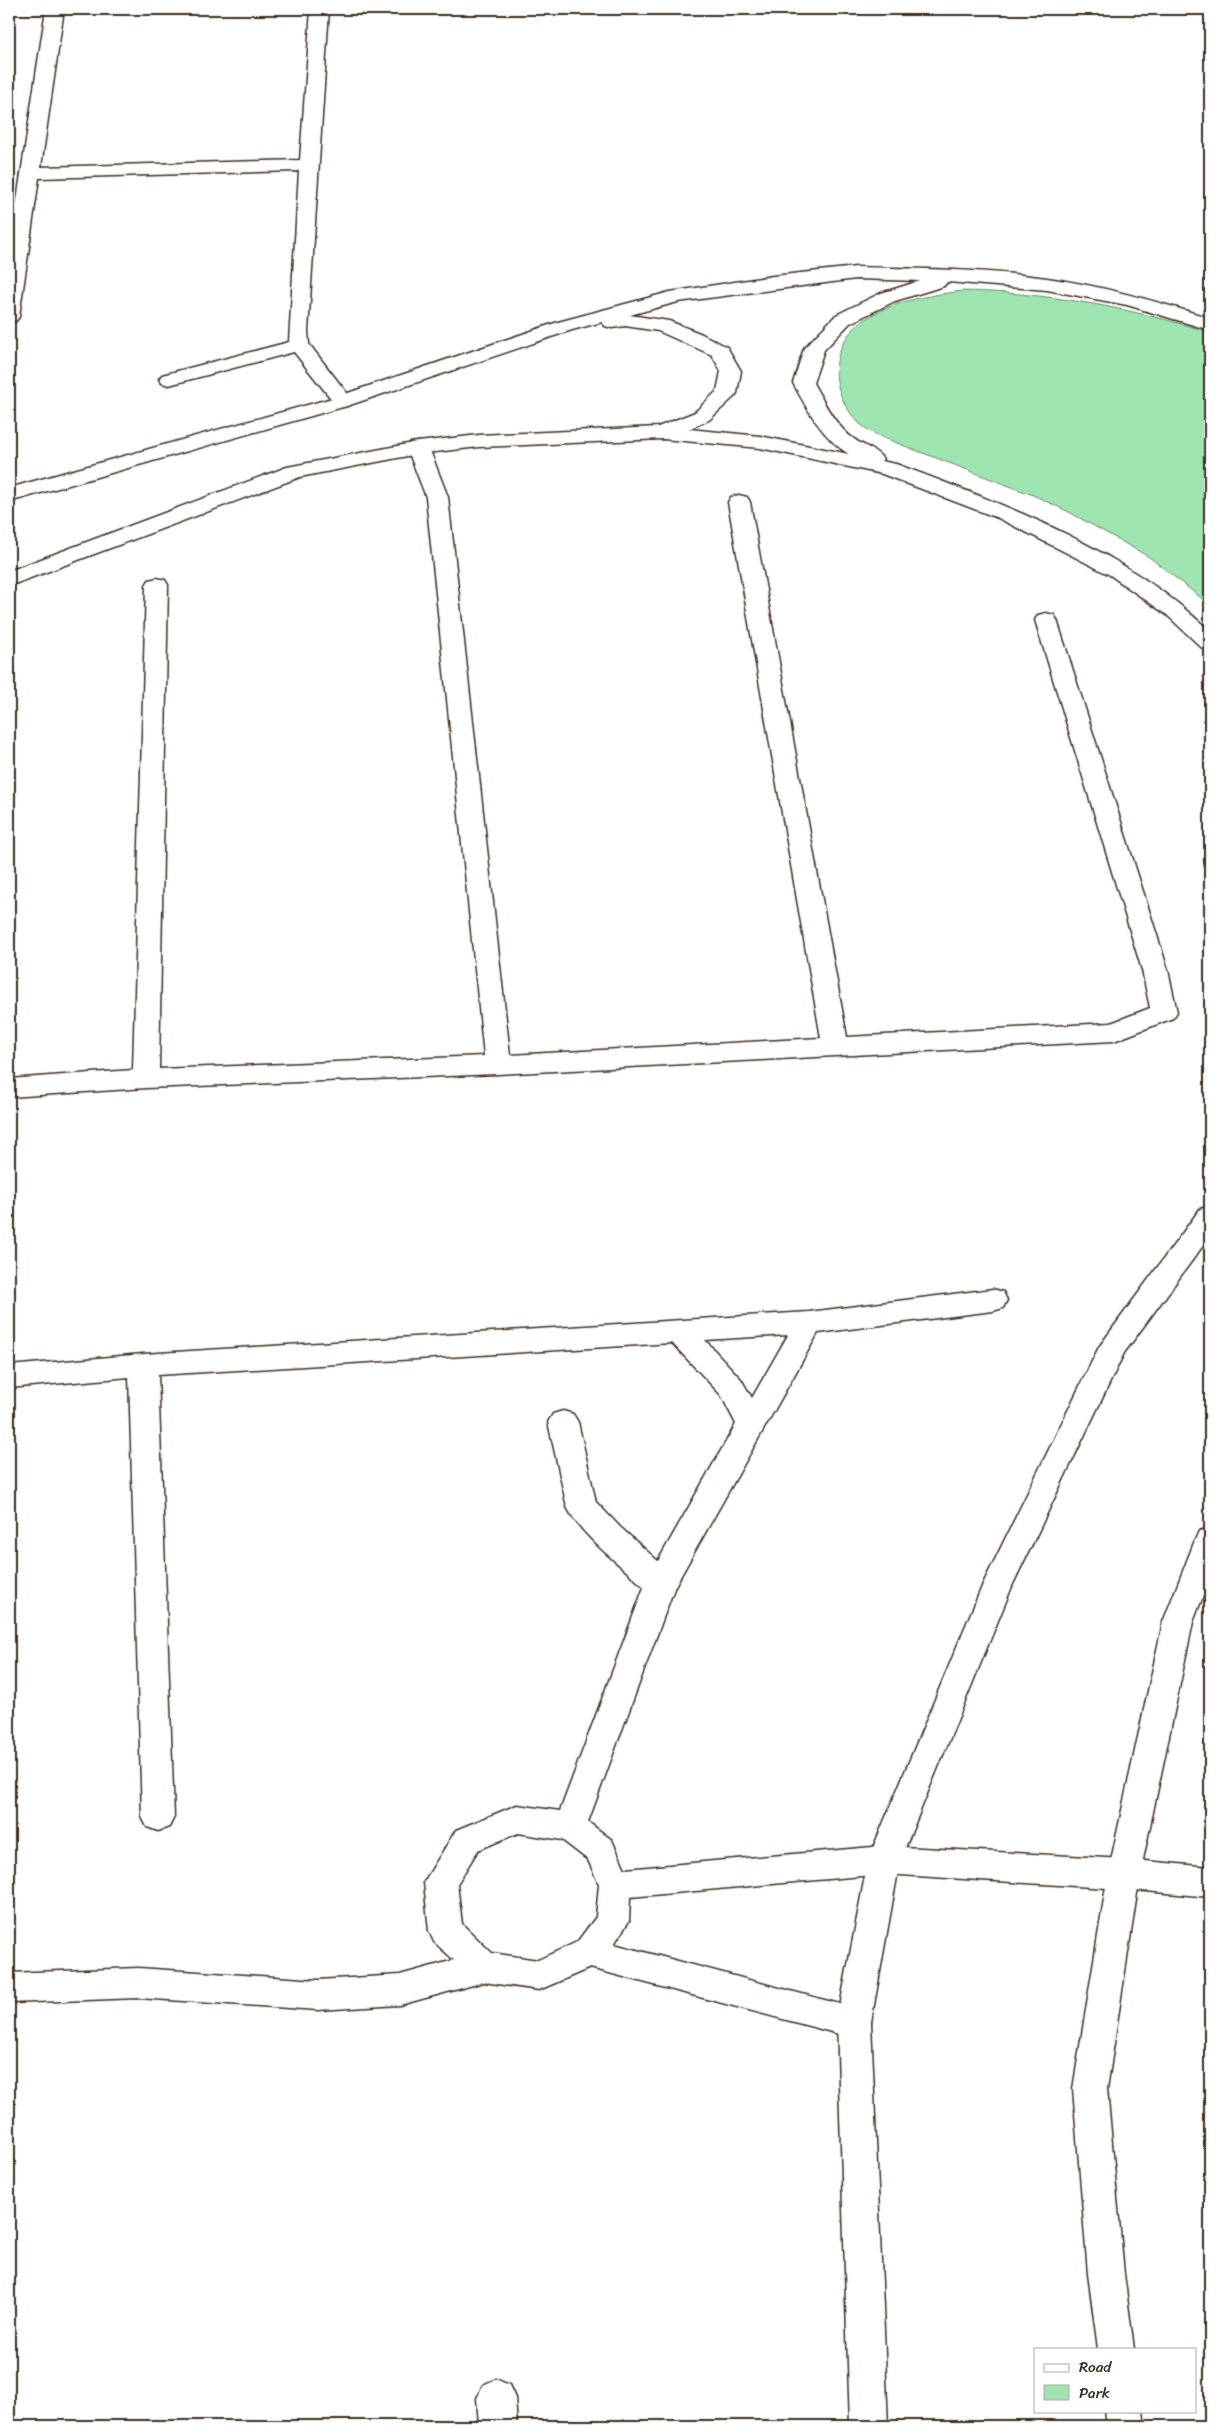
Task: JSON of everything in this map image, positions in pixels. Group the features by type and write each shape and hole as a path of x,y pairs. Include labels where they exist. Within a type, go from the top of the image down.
{"street":[{"path":"9,317 55,9"},
{"path":"320,9 298,331 299,345 343,401"},
{"path":"30,173 310,166"},
{"path":"9,495 343,401 565,326 678,296 773,282 856,273 958,276 1047,284 1131,300 1210,324"},
{"path":"888,469 845,444 818,410 803,383 814,348 843,319 888,297 958,276"},
{"path":"1131,300 1200,302"},
{"path":"565,326 625,320 662,325 695,338 720,351 732,371 727,393 702,416 663,433"},
{"path":"170,379 299,345"},
{"path":"9,579 295,472 418,448 479,441 663,433 760,442 888,469 1006,513 1118,570 1175,610 1210,643"},
{"path":"418,448 438,497 498,1065"},
{"path":"740,502 836,1047"},
{"path":"146,1079 157,585"},
{"path":"9,1088 146,1079 498,1065 1114,1032 1164,1012 1155,970 1046,620"},
{"path":"869,2426 854,2022 884,1860 998,1584 1113,1347 1210,1216"},
{"path":"9,1376 143,1365 809,1323 993,1300"},
{"path":"570,1827 661,1583 809,1323"},
{"path":"679,1331 731,1387 751,1424"},
{"path":"143,1365 158,1817"},
{"path":"563,1422 582,1507 609,1536 661,1583"},
{"path":"1116,2348 1106,2274 1090,2088 1124,1874 1178,1622 1210,1540"},
{"path":"9,1988 138,1983 318,1995 400,1990 484,1967 539,1975 589,1953 612,1921 615,1884 600,1850 570,1827 517,1819 468,1840 440,1882 446,1931 484,1967"},
{"path":"615,1884 884,1860 1124,1874 1210,1882"},
{"path":"589,1953 854,2022"},
{"path":"1124,2412 1126,2426"}],"green space":[{"path":"961,291 1024,294 1087,303 1180,323 1210,332 1210,605 1149,557 1069,512 1033,495 881,437 861,425 849,411 842,399 836,372 842,346 849,334 860,323 883,309 921,298"}]}
